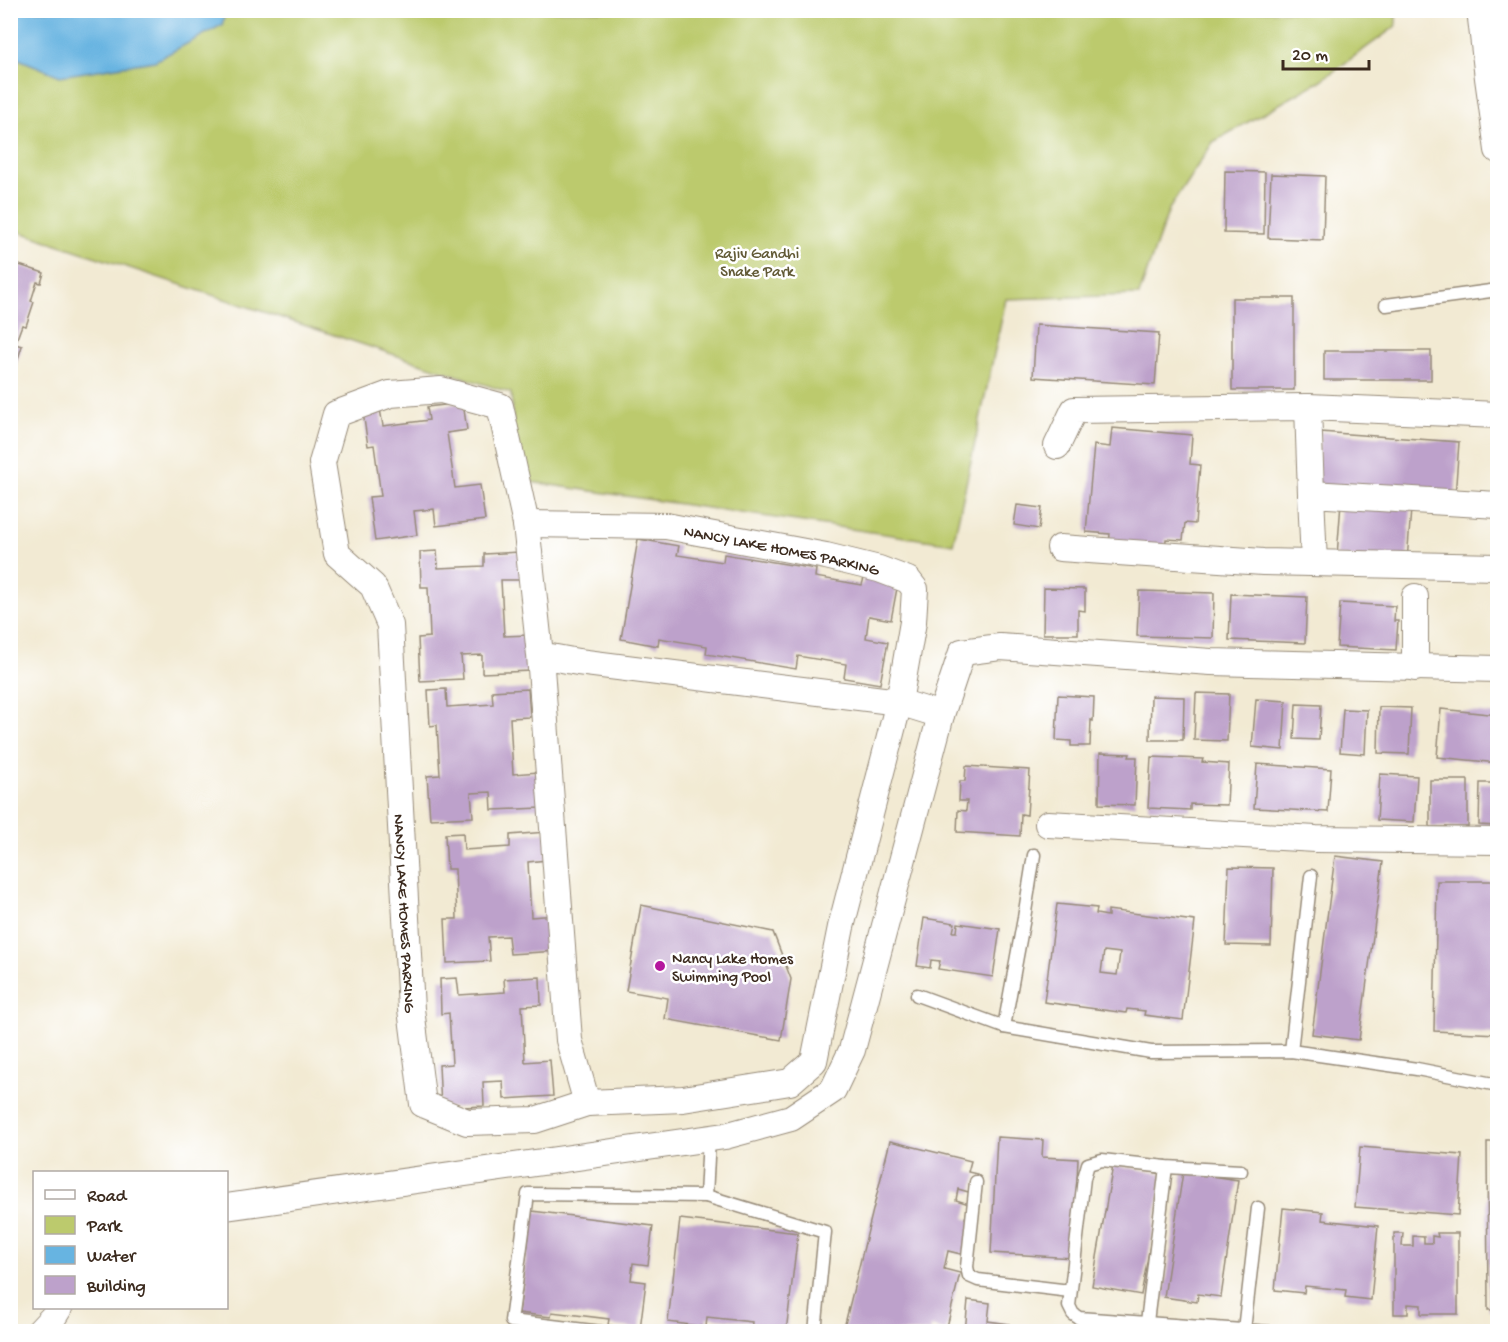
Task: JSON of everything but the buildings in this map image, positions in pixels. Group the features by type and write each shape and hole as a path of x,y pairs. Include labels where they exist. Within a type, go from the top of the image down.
{"street":[{"path":"1480,10 1497,150"},
{"name":"NANCY LAKE HOMES PARKING","path":"526,524 666,526 826,556 879,569 908,580 915,589 914,622 899,702 841,927 814,1061 790,1082 683,1099 587,1103 535,1120 467,1122 423,1104 411,1009 390,625 373,586 337,554 322,463 336,414 390,394 441,390 500,406 526,524 540,655 569,1040 587,1103"},
{"path":"1057,446 1074,410 1308,407 1497,415"},
{"path":"1308,407 1314,563"},
{"path":"1311,495 1497,506"},
{"path":"1060,548 1263,562 1497,567"},
{"path":"1415,597 1415,668"},
{"path":"228,1207 725,1136 791,1118 833,1090 852,1050 941,715 962,652 1000,647 1211,662 1497,669"},
{"path":"540,655 578,662 899,702 941,715"},
{"path":"1048,824 1317,839 1497,841"},
{"path":"39,1332 58,1309"}],"lane":[{"path":"1386,305 1497,290"},
{"path":"1004,1027 1034,855"},
{"path":"1291,1051 1311,876"},
{"path":"916,995 1004,1027 1151,1052 1291,1051 1417,1069 1497,1084"},
{"path":"706,1196 709,1138"},
{"path":"1241,1171 1166,1167 1102,1160 1088,1164 1084,1178 1069,1306 1073,1314 1079,1318 1269,1332"},
{"path":"1147,1322 1166,1167"},
{"path":"976,1182 969,1276 978,1281 1070,1291"},
{"path":"601,1332 511,1322 528,1194 706,1196 825,1232 815,1332"},
{"path":"1244,1330 1258,1208"}],"green space":[{"name":"Rajiv Gandhi Snake Park","path":"11,11 1396,11 1396,26 1320,81 1213,142 1169,209 1139,295 1006,299 953,544 517,480 511,393 11,229"}],"water":[{"path":"10,11 226,11 222,25 155,61 60,76 11,56"}],"place":[{"name":"Nancy Lake Homes Swimming Pool","path":"660,966"}]}
